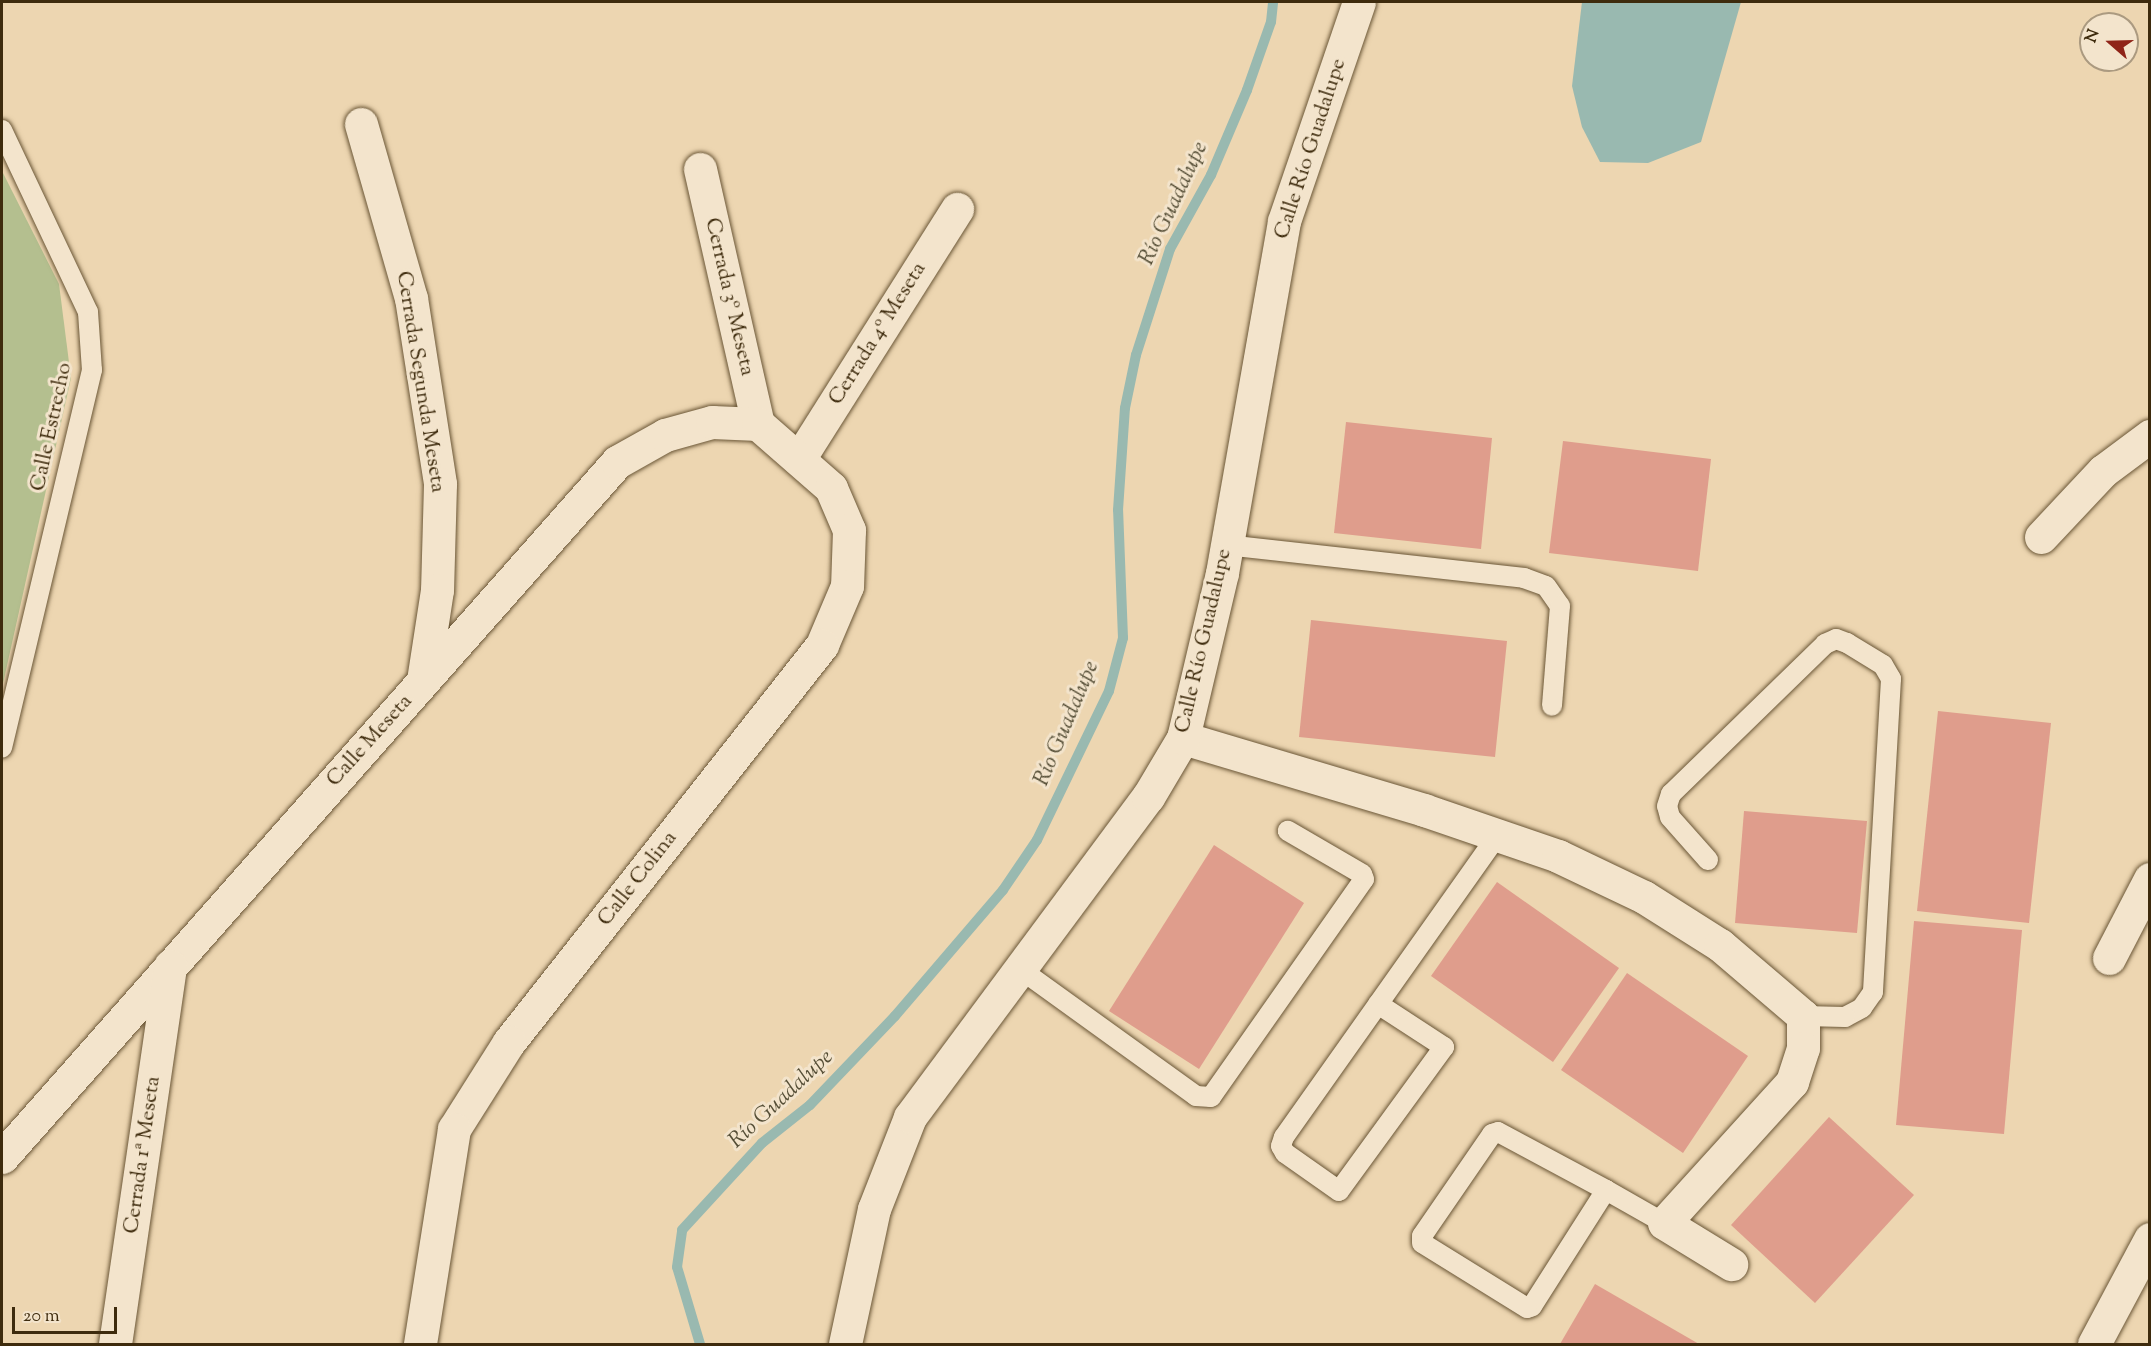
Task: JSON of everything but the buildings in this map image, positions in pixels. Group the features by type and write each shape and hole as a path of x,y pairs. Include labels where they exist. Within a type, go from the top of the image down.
{"street":[{"name":"Calle Río Guadalupe","path":"845,1344 874,1209 910,1118 1148,797 1183,738 1226,545 1284,221 1359,2"},
{"name":"Cerrada Segunda Meseta","path":"362,124 411,298 440,484 437,590 423,680"},
{"name":"Cerrada 3º Meseta","path":"700,170 758,424"},
{"name":"Cerrada 4º Meseta","path":"791,452 957,209"},
{"name":"Calle Meseta","path":"2,1157 616,462 665,435 712,422 758,424"},
{"path":"758,424 791,452"},
{"path":"2041,537 2103,471 2150,435"},
{"name":"Calle Colina","path":"420,1344 454,1129 509,1042 822,645 847,586 849,530 831,488 791,452"},
{"path":"1183,738 1558,856 1644,897 1720,945 1803,1017 1803,1048 1792,1082 1664,1223 1731,1263"},
{"path":"2109,958 2150,879"},
{"name":"Cerrada 1ª Meseta","path":"115,1344 171,966"},
{"path":"2094,1344 2150,1239"}],"lane":[{"name":"Calle Estrecho","path":"2,130 88,312 92,370 2,747"},
{"path":"1226,545 1524,578 1546,586 1560,606 1552,706"},
{"path":"1708,860 1670,817 1667,806 1671,794 1825,644 1836,639 1847,643 1883,665 1891,679 1873,992 1862,1008 1845,1017 1803,1017"},
{"path":"1020,969 1196,1096 1211,1097 1364,879 1362,874 1288,831"},
{"path":"1378,1004 1444,1047 1339,1191 1285,1154 1281,1146 1284,1137 1378,1004 1498,836"},
{"path":"1605,1190 1527,1308 1422,1243 1422,1236 1492,1134 1505,1135 1605,1190 1664,1223"}],"green space":[{"path":"2,171 59,284 71,378 2,688"}],"water":[{"path":"1582,2 1741,2 1701,142 1648,163 1600,162 1582,127 1572,86"}],"waterway":[{"name":"Río Guadalupe","path":"700,1344 677,1267 682,1230 762,1143 810,1105 895,1016 1003,890 1037,840 1109,691 1123,638 1118,510 1125,408 1136,355 1170,249 1211,175 1247,90 1271,22 1273,2"}]}
